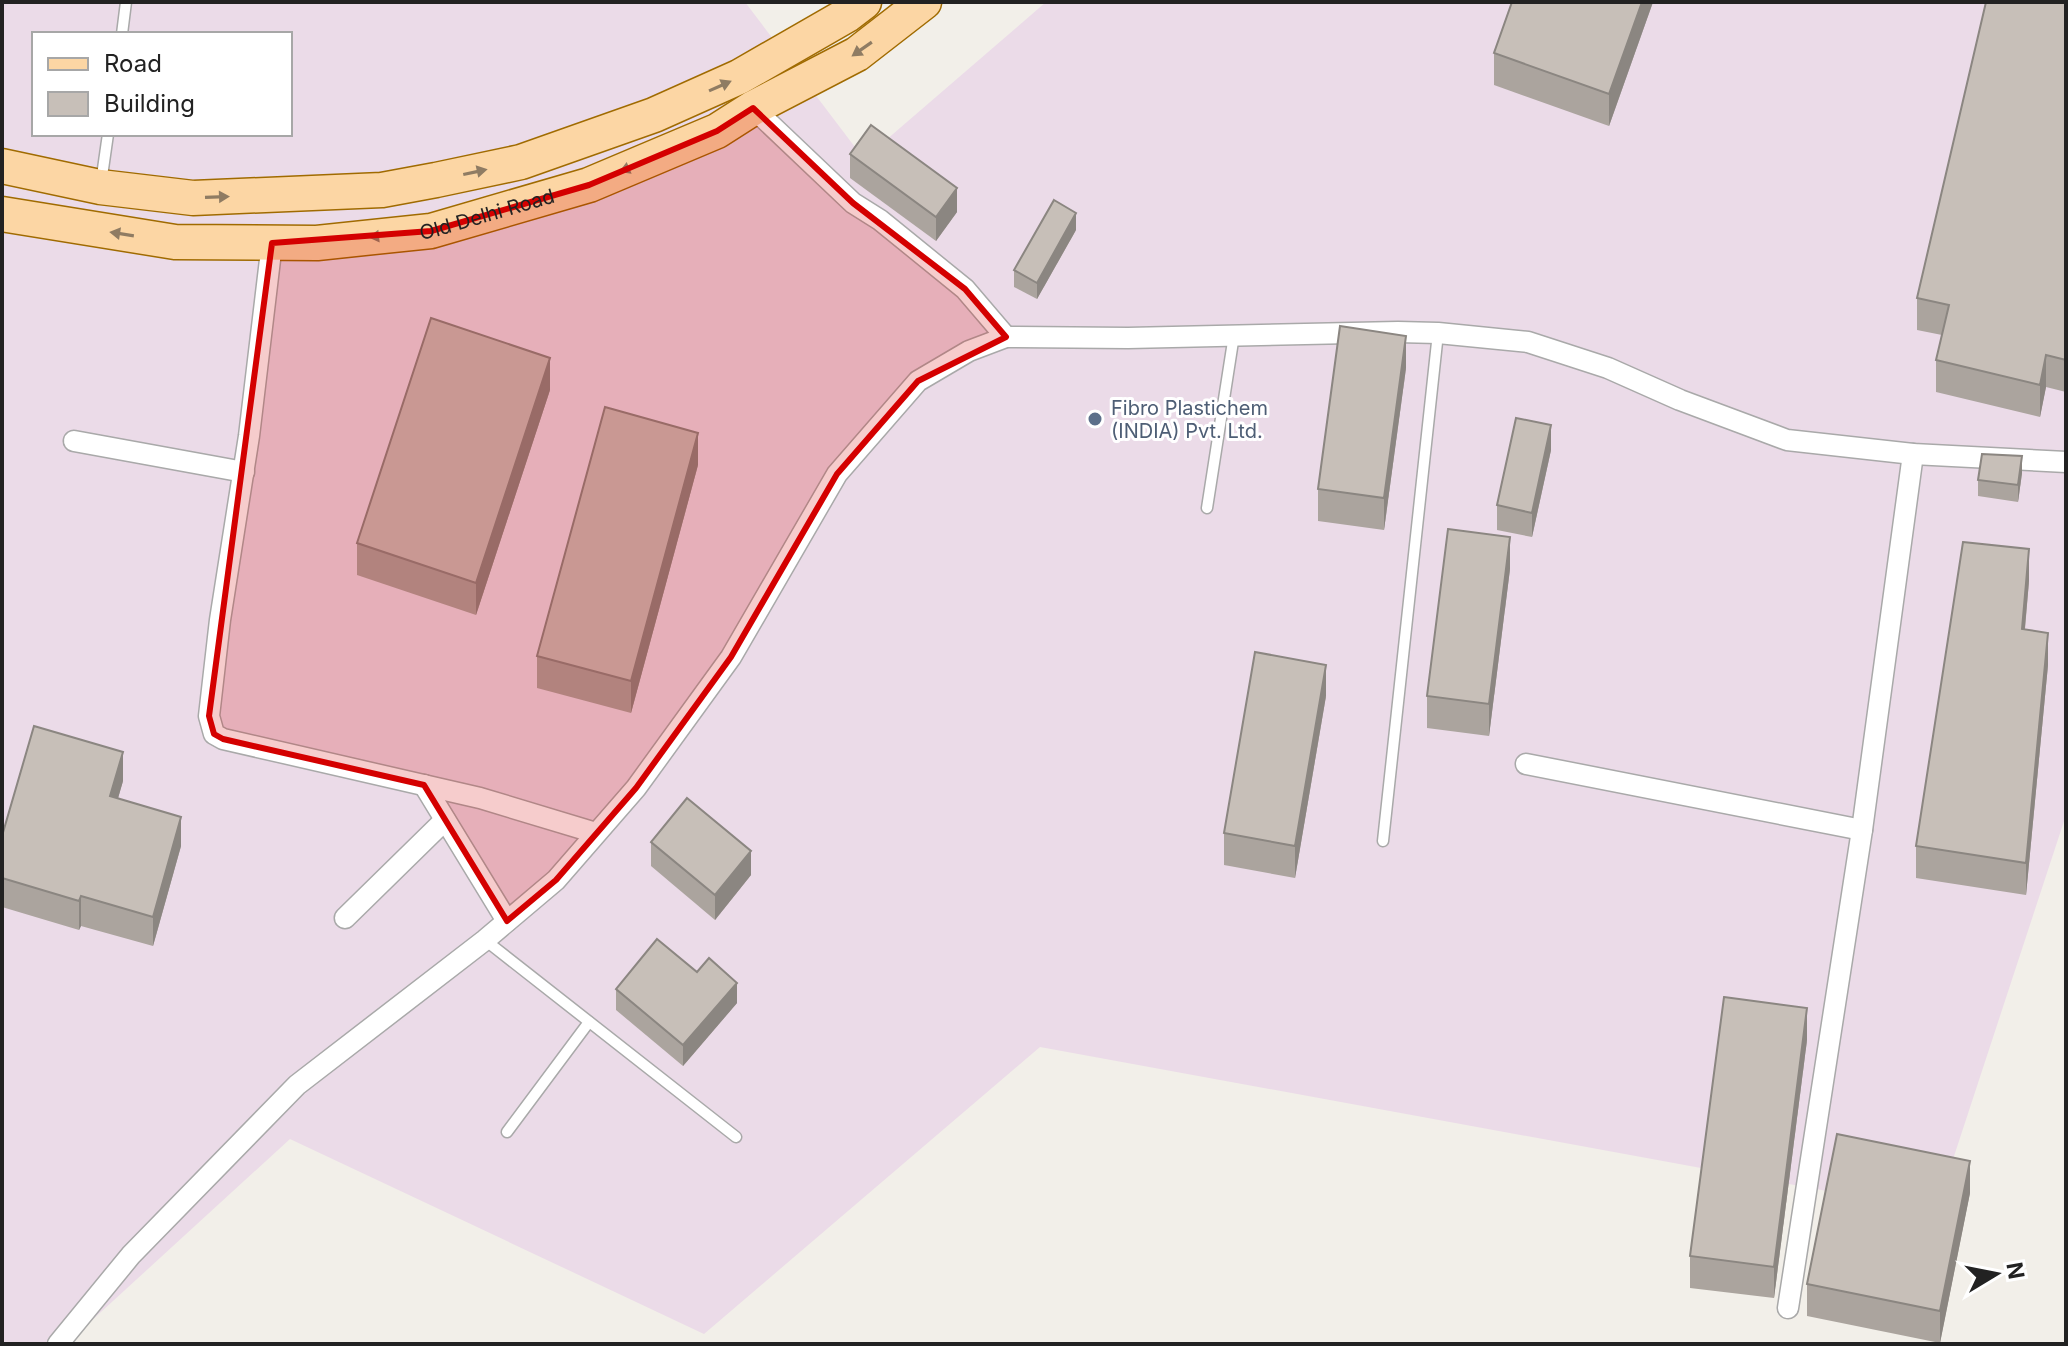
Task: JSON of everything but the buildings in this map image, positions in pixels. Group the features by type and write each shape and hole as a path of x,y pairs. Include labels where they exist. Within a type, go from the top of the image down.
{"main road":[{"name":"Old Delhi Road","path":"2,166 100,187 193,198 382,190 521,162 605,134 739,77 847,15 864,2"},
{"name":"Old Delhi Road","path":"2,214 175,242 317,243 431,231 589,185 717,131 753,108 857,54 924,2"}],"street":[{"path":"753,108 853,203 880,220 965,289 1006,337"},
{"path":"272,243 244,472 217,647 209,716 214,734 223,739 480,798 596,833"},
{"path":"58,1344 131,1255 297,1085 485,940 556,880 636,788 731,657 837,474 918,381 969,351 1006,337 1438,333 1528,342 1608,368 1680,400 1787,440 1913,454 2066,462"},
{"path":"74,441 244,472"},
{"path":"1788,1308 1862,830 1913,454"},
{"path":"1526,764 1862,830"},
{"path":"424,785 507,921"},
{"path":"345,918 445,820"}],"lane":[{"path":"122,32 126,2"},
{"path":"100,187 108,136"},
{"path":"1383,841 1438,333"},
{"path":"1207,508 1234,335"},
{"path":"485,940 736,1137"},
{"path":"507,1132 589,1022"}],"highlighted area":[{"path":"753,108 853,203 965,289 1006,337 918,381 837,474 731,657 636,788 556,880 507,921 424,785 223,739 214,734 209,716 272,243 431,231 589,185 717,131"}],"shaded area":[{"path":"2,2 745,2 864,159 1046,2 2066,2 2066,815 1936,1211 1040,1047 704,1334 290,1139 66,1344 2,1344"}],"place":[{"name":"Fibro Plastichem (INDIA) Pvt. Ltd.","path":"1095,419"}]}
